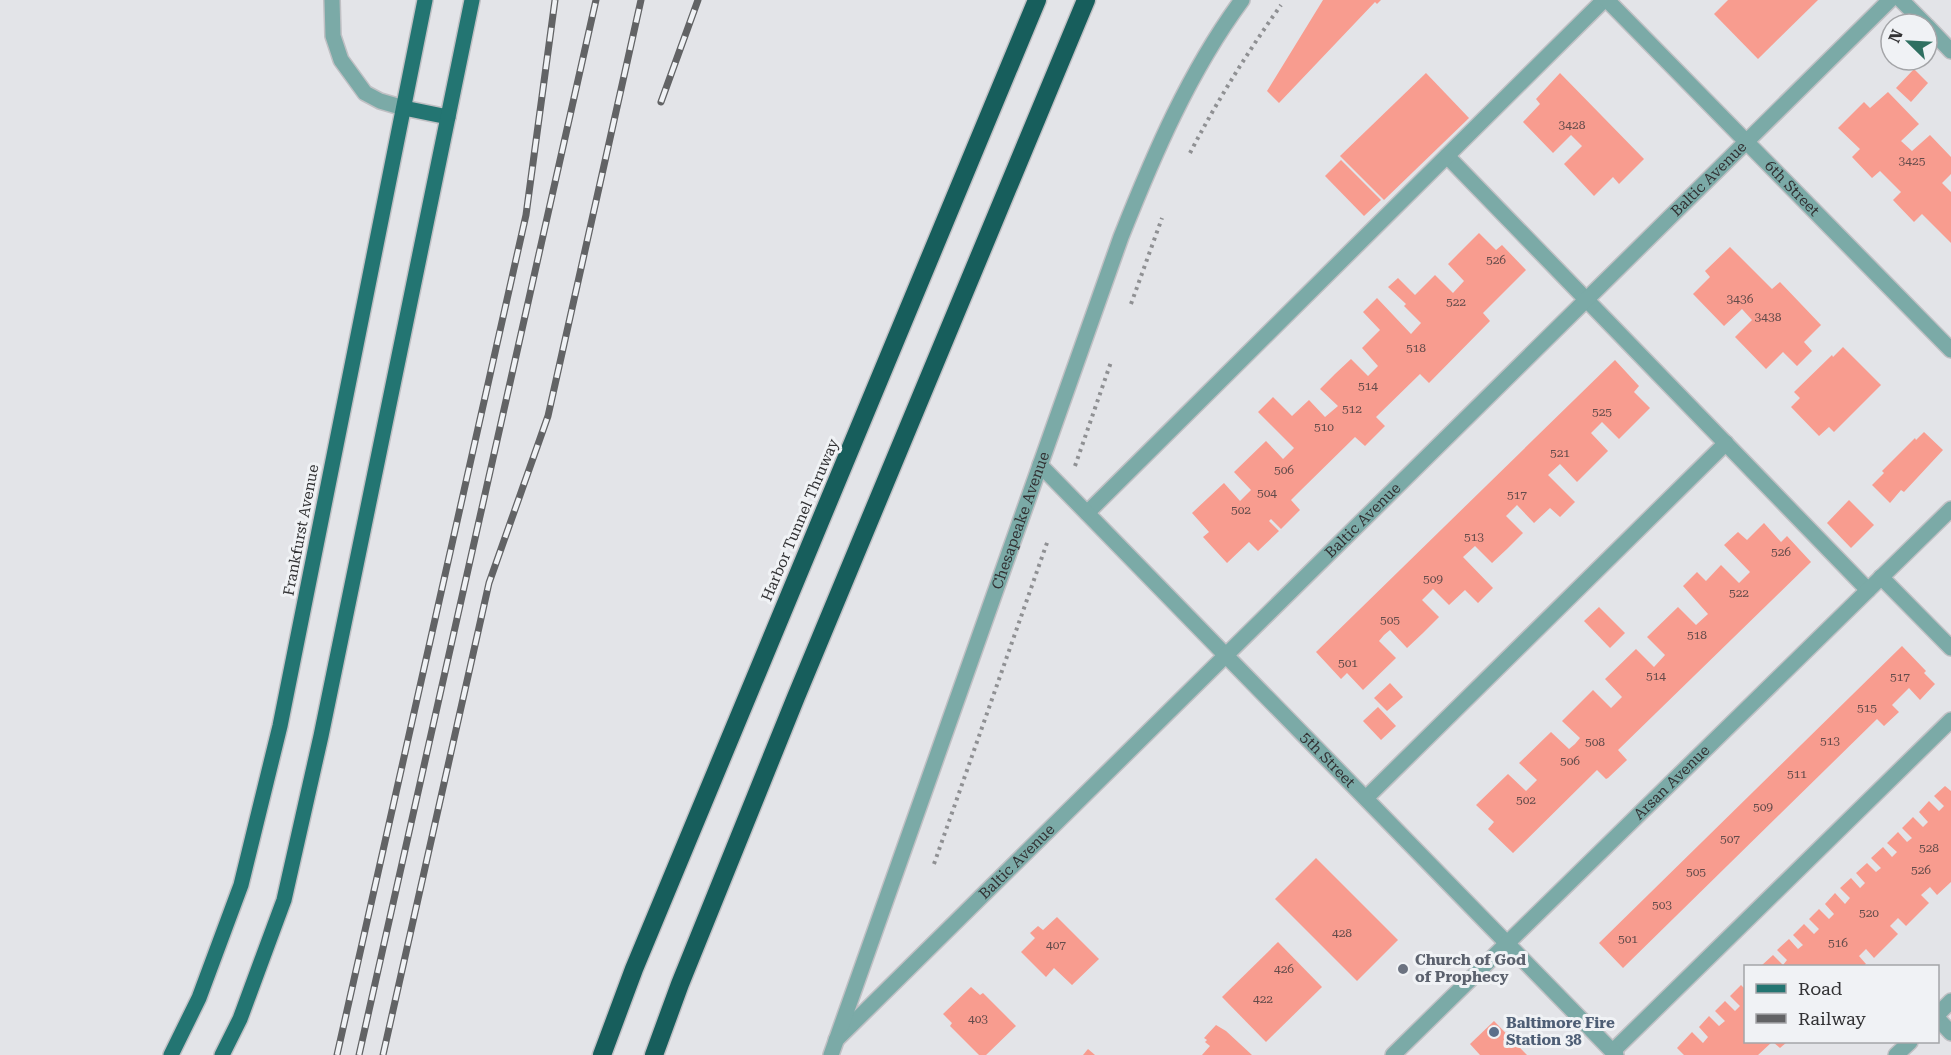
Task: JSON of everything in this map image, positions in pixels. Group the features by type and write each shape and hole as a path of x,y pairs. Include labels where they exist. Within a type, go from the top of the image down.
{"highway":[{"name":"Harbor Tunnel Thruway","path":"602,1055 684,847 1037,0"},
{"path":"654,1055 684,973 801,686 1086,0"}],"main road":[{"name":"Frankfurst Avenue","path":"171,1055 199,998 241,885 280,726 425,0"},
{"path":"222,1055 240,1019 284,900 321,736 472,0"},
{"path":"404,108 448,117"}],"street":[{"path":"332,0 333,36 341,60 365,93 380,101 404,108"},
{"name":"Chesapeake Avenue","path":"834,1048 1121,237 1151,163 1189,82 1242,0"},
{"path":"1087,513 1606,0"},
{"name":"6th Street","path":"1606,0 1951,350"},
{"name":"Baltic Avenue","path":"834,1048 1226,655 1890,0"},
{"path":"1901,0 1913,12"},
{"path":"1939,39 1951,51"},
{"path":"1447,156 1868,590"},
{"path":"1366,798 1726,443"},
{"name":"5th Street","path":"1040,465 1615,1053"},
{"name":"Arsan Avenue","path":"1393,1055 1951,509"},
{"path":"1881,577 1951,648"},
{"path":"1615,1053 1951,720"},
{"path":"1939,1013 1951,1001"},
{"path":"1939,1020 1951,1033"},
{"path":"1896,1055 1908,1043"}],"path":[{"path":"1190,153 1249,50 1281,5"},
{"path":"1131,304 1162,218"},
{"path":"1074,466 1111,362"},
{"path":"934,864 1048,540"}],"building":[{"path":"1323,0 1381,0 1377,4 1375,2 1279,103 1267,91"},
{"path":"1728,0 1818,0 1758,59 1714,14"},
{"path":"1911,72 1917,72 1928,83 1911,102 1896,88"},
{"path":"1426,73 1469,118 1384,200 1340,156"},
{"path":"1560,73 1644,159 1619,184 1613,177 1594,196 1564,164 1582,146 1571,135 1553,153 1523,122 1540,104 1536,99"},
{"path":"1888,92 1919,124 1901,141 1912,151 1930,135 1951,157 1951,174 1942,183 1951,192 1951,243 1922,214 1914,222 1893,200 1901,192 1880,171 1872,178 1852,157 1860,149 1838,128 1864,102 1870,108"},
{"path":"1341,160 1381,200 1364,216 1325,176"},
{"path":"1479,233 1496,250 1502,245 1526,270 1483,313 1490,321 1429,383 1420,374 1376,417 1385,426 1365,446 1355,437 1299,492 1291,500 1300,510 1281,529 1271,519 1269,521 1279,531 1258,551 1249,542 1227,563 1203,537 1209,532 1192,513 1224,483 1240,501 1251,490 1234,472 1266,441 1283,459 1294,448 1258,412 1273,397 1292,416 1309,400 1325,417 1338,406 1320,389 1335,374 1351,359 1368,376 1378,366 1362,348 1380,330 1363,312 1377,298 1411,334 1421,323 1388,287 1398,278 1415,295 1435,275 1453,293 1464,281 1448,264"},
{"path":"1730,247 1772,289 1780,282 1821,325 1804,342 1812,351 1797,366 1783,352 1766,369 1735,337 1752,320 1742,309 1724,326 1693,294 1710,277 1705,271"},
{"path":"1843,347 1881,385 1834,432 1829,427 1819,436 1791,407 1800,398 1794,392"},
{"path":"1615,360 1639,386 1634,392 1650,408 1619,439 1602,422 1591,433 1608,451 1577,482 1560,464 1548,475 1575,502 1560,517 1550,508 1534,523 1517,505 1506,516 1523,533 1507,549 1492,563 1475,546 1463,557 1493,588 1478,603 1465,590 1449,605 1433,589 1422,600 1439,617 1423,633 1407,648 1390,630 1384,635 1379,641 1396,658 1363,690 1347,673 1341,679 1316,652"},
{"path":"1924,432 1943,450 1904,492 1901,490 1890,503 1872,485 1884,473 1882,471"},
{"path":"1849,500 1874,525 1851,548 1827,523"},
{"path":"1764,523 1781,542 1787,536 1811,562 1618,750 1627,760 1606,779 1597,770 1513,853 1488,829 1494,822 1476,805 1508,774 1526,791 1537,780 1519,763 1551,732 1569,749 1575,744 1580,738 1562,721 1593,690 1611,708 1622,697 1605,679 1636,649 1654,667 1665,655 1647,637 1678,607 1696,625 1708,614 1683,586 1697,572 1706,581 1721,565 1739,583 1750,572 1724,545 1738,532 1747,540"},
{"path":"1599,607 1625,633 1610,648 1584,621"},
{"path":"1902,646 1935,684 1920,700 1909,688 1892,705 1899,712 1884,726 1877,719 1623,968 1599,943"},
{"path":"1390,683 1403,697 1387,711 1374,698"},
{"path":"1378,707 1396,726 1381,740 1363,721"},
{"path":"1945,786 1951,791 1951,882 1937,895 1930,887 1921,895 1929,903 1906,926 1898,918 1890,926 1898,934 1874,958 1866,949 1859,956 1866,964 1864,965 1783,965 1787,960 1777,950 1789,939 1798,949 1803,945 1793,935 1804,924 1814,934 1819,929 1809,919 1819,909 1829,919 1834,914 1825,904 1835,893 1845,904 1850,898 1840,888 1851,878 1860,888 1865,883 1856,873 1867,863 1876,872 1881,868 1871,858 1883,847 1892,857 1897,852 1887,843 1898,832 1907,842 1912,838 1902,828 1913,817 1923,827 1928,822 1919,812 1929,801 1939,811 1944,806 1934,796"},
{"path":"1316,858 1398,940 1357,981 1275,899"},
{"path":"1057,917 1099,959 1072,985 1054,968 1046,977 1021,952 1035,938 1030,933 1038,926 1043,930"},
{"path":"1278,942 1322,987 1266,1042 1222,997"},
{"path":"1773,955 1783,965 1762,965"},
{"path":"1741,985 1744,988 1744,1043 1771,1043 1758,1055 1684,1055 1677,1048 1692,1032 1703,1043 1708,1037 1699,1027 1709,1016 1719,1026 1725,1021 1715,1011 1725,1001 1735,1011 1740,1006 1730,996"},
{"path":"971,987 980,995 983,993 1016,1026 986,1055 979,1055 950,1026 952,1023 943,1014"},
{"name":"Baltimore Fire Station 38","path":"1494,1021 1527,1055 1480,1055 1470,1044"},
{"path":"1216,1025 1252,1055 1202,1055 1210,1046 1204,1038"},
{"path":"1774,1043 1786,1043 1780,1048"},
{"path":"1088,1049 1095,1055 1083,1055"}],"railway":[{"path":"337,1055 526,215 555,0"},
{"path":"359,1055 596,0"},
{"path":"383,1055 489,583 548,416 641,0"},
{"path":"661,102 698,0"}],"place":[{"name":"Church of God of Prophecy","path":"1403,969"},
{"name":"Baltimore Fire Station 38","path":"1494,1032"}]}
